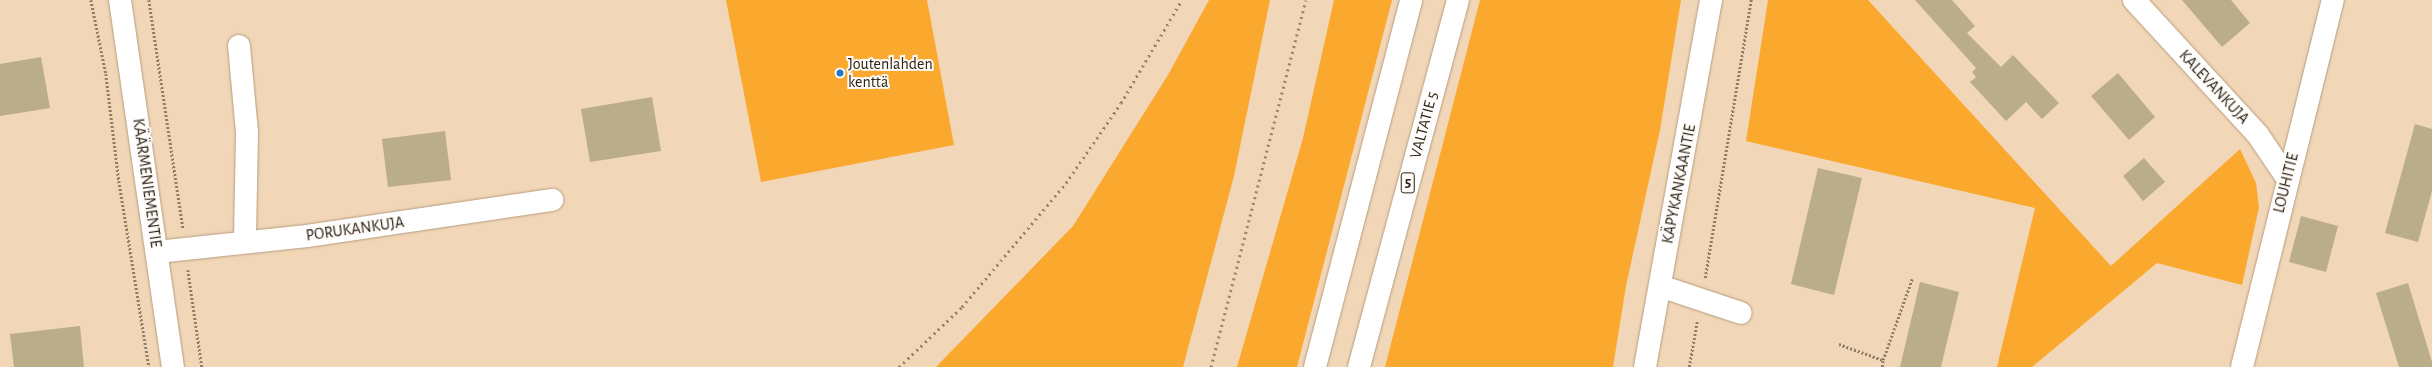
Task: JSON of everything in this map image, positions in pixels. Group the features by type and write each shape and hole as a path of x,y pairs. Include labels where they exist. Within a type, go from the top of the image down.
{"main road":[{"name":"KÄÄRMENIEMENTIE","path":"120,0 173,367"},
{"path":"1315,367 1411,0"},
{"name":"VALTATIE 5","path":"1359,367 1458,0"},
{"name":"KÄPYKANKAANTIE","path":"1645,367 1712,0"},
{"name":"KALEVANKUJA","path":"2134,0 2258,136 2287,178"},
{"name":"LOUHITIE","path":"2242,367 2287,178 2334,0"},
{"path":"239,46 247,133 245,242"},
{"name":"PORUKANKUJA","path":"157,252 307,236 552,200"},
{"path":"1660,286 1701,301 1741,313"}],"path":[{"path":"91,0 106,74 119,181 149,367"},
{"path":"149,0 183,232"},
{"path":"1689,367 1751,0"},
{"path":"188,266 202,367"},
{"path":"1882,367 1883,360 1912,279"},
{"path":"1838,344 1883,360"}],"shaded area":[{"name":"Joutenlahden kenttä","path":"726,0 927,0 954,145 761,182"},
{"path":"1209,0 1270,0 1234,176 1183,367 936,367 1073,226 1168,75"},
{"path":"1334,0 1392,0 1297,367 1237,367 1303,138"},
{"path":"1480,0 1681,0 1660,130 1626,286 1613,367 1385,367"},
{"path":"1768,0 1868,0 2111,266 2240,149 2256,183 2259,207 2242,285 2157,263 2032,367 1997,367 2035,208 1746,141"}],"building":[{"path":"1915,0 1952,0 1975,26 1967,33 2001,67 2013,55 2059,103 2042,119 2026,102 2006,121 1970,82 1976,77 1972,72 1976,68"},
{"path":"2182,0 2231,0 2250,23 2222,47"},
{"path":"41,57 50,108 0,116 0,64"},
{"path":"2118,73 2155,117 2129,140 2091,96"},
{"path":"652,97 661,151 590,162 581,109"},
{"path":"2415,124 2432,129 2432,191 2418,242 2385,233"},
{"path":"445,131 451,180 388,187 382,139"},
{"path":"2144,158 2165,182 2143,201 2123,176"},
{"path":"1818,168 1862,178 1834,295 1791,284"},
{"path":"2301,216 2338,226 2326,272 2289,262"},
{"path":"1920,282 1959,292 1941,367 1900,367"},
{"path":"2408,283 2432,362 2432,367 2399,367 2376,293"},
{"path":"80,326 84,367 14,367 10,334"}],"railway":[{"path":"899,367 962,307 1066,183 1121,103 1182,0"},
{"path":"1211,367 1306,0"}],"place":[{"name":"Joutenlahden kenttä","path":"840,73"}]}
